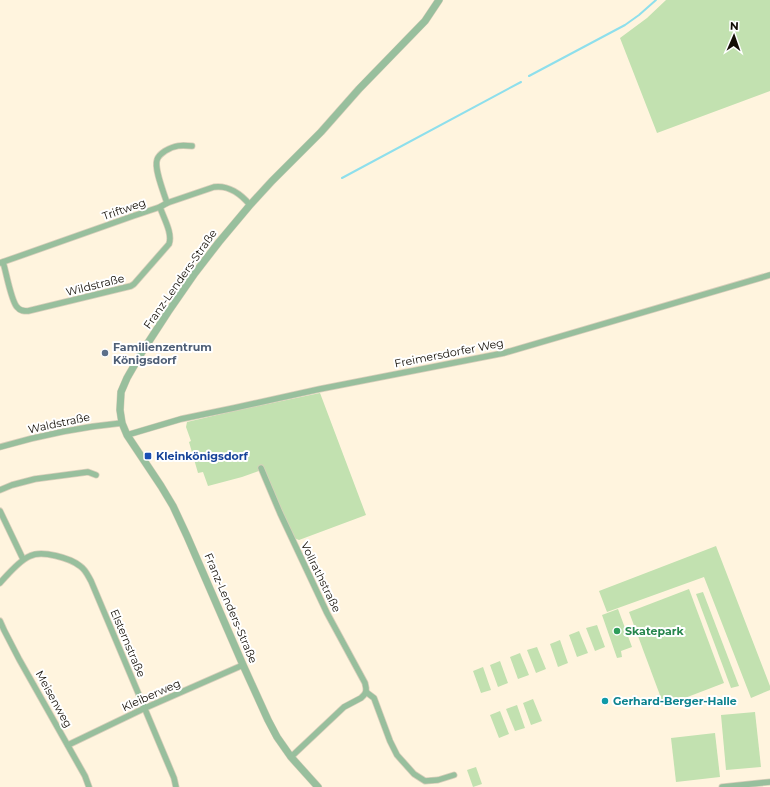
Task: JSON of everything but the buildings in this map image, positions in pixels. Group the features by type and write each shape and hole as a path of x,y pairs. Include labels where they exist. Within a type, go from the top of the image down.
{"street":[{"name":"Franz-Lenders-Straße","path":"318,787 277,737 268,720 188,536 161,486 128,435 122,423 120,410 121,392 142,352 168,312 219,242 250,205 425,21 439,0"},
{"path":"167,203 156,169 157,159 162,153 171,148 180,145 192,146"},
{"name":"Triftweg","path":"2,262 214,187 220,186 228,188 245,199 250,205"},
{"name":"Wildstraße","path":"2,262 14,303 23,311 131,286 171,240 160,207"},
{"name":"Freimersdorfer Weg","path":"128,435 181,419 320,389 504,353 770,275"},
{"name":"Waldstraße","path":"0,447 62,431 122,423"},
{"name":"Vollrathstraße","path":"261,468 286,527 326,613 365,683 366,692 374,698 390,741 397,755 414,774 425,781 438,780 454,775"},
{"path":"0,490 35,479 88,472 96,475"},
{"path":"0,512 23,559 0,584"},
{"name":"Elsternstraße","path":"23,559 31,555 38,554 52,555 74,562 81,566 86,572 145,708 174,778 176,787"},
{"name":"Meisenweg","path":"0,621 19,659 85,776 89,787"},
{"name":"Kleiberweg","path":"68,745 145,708 243,665"},
{"path":"292,756 344,707 361,698 366,692"},
{"path":"722,787 770,782"}],"green space":[{"path":"666,0 770,0 770,91 657,133 620,38 647,18"},
{"path":"320,393 366,515 299,540 294,538 264,469 242,477 208,486 203,472 198,473 189,442 191,441 186,427 187,422"},
{"path":"716,546 770,686 770,690 751,698 704,577 607,612 599,591"},
{"path":"689,589 724,683 664,706 629,612"},
{"path":"703,592 739,686 731,688 696,594"},
{"name":"Skatepark","path":"618,609 632,647 621,651 622,657 617,658 602,615"},
{"path":"597,625 605,647 595,651 586,628"},
{"path":"579,631 588,653 577,657 569,635"},
{"path":"560,640 568,663 558,667 550,644"},
{"path":"537,647 546,669 536,673 527,650"},
{"path":"520,653 529,675 518,679 510,657"},
{"path":"500,661 508,683 498,687 490,665"},
{"path":"483,667 491,690 481,693 473,671"},
{"path":"533,699 542,721 531,725 523,703"},
{"path":"517,705 525,728 515,731 506,709"},
{"path":"500,711 509,734 499,738 490,715"},
{"path":"755,712 761,767 726,770 721,715"},
{"path":"715,733 720,777 676,782 671,738"},
{"path":"476,767 482,784 473,787 467,770"}],"waterway":[{"path":"529,76 625,25 656,0"},
{"path":"342,178 521,82"}],"place":[{"name":"Familienzentrum Königsdorf","path":"105,353"},
{"name":"Kleinkönigsdorf","path":"148,456"},
{"name":"Skatepark","path":"617,631"},
{"name":"Gerhard-Berger-Halle","path":"605,701"}]}
